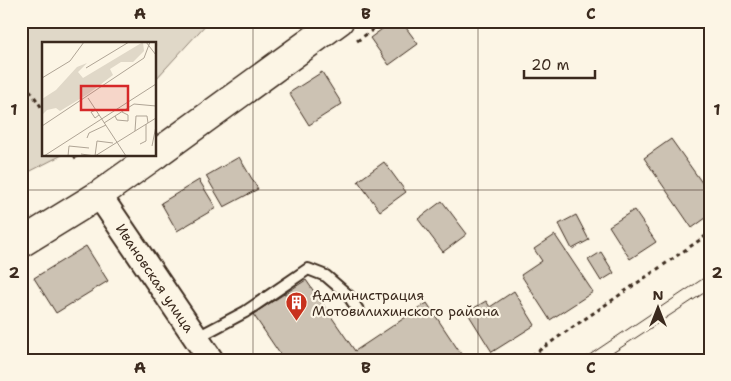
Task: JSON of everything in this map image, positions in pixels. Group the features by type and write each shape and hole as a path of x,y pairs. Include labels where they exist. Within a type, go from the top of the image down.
{"main road":[{"path":"156,154 339,21"},
{"path":"21,243 99,195 154,156"}],"street":[{"name":"Ивановская улица","path":"99,195 211,360"}],"lane":[{"path":"196,338 245,312 308,269 326,276 348,295 358,310"}],"path":[{"path":"21,78 42,108"},
{"path":"75,156 77,160"},
{"path":"525,360 710,233"}],"shaded area":[{"path":"21,21 209,21 156,79 156,42 42,42 42,156 60,156 21,176"}],"building":[{"path":"393,21 401,21 418,44 389,65 370,38"},
{"path":"322,72 342,104 309,125 289,93"},
{"path":"671,139 710,194 710,215 692,228 644,158"},
{"path":"239,157 258,189 224,207 206,176"},
{"path":"384,162 406,192 380,211 358,181"},
{"path":"199,180 216,208 177,231 161,203"},
{"path":"442,201 467,234 443,252 418,219"},
{"path":"634,210 656,242 630,259 609,226"},
{"path":"576,215 589,240 572,249 559,224"},
{"path":"555,235 593,292 550,320 521,275 542,261 534,249"},
{"path":"86,246 108,281 56,313 34,278"},
{"path":"601,252 614,273 601,281 588,260"},
{"name":"Администрация Мотовилихинского района","path":"306,280 355,351 427,303 461,354 451,360 284,360 253,314"},
{"path":"514,291 535,325 492,352 467,312 486,301 490,307"}],"tram line":[{"path":"582,360 710,274"},
{"path":"602,360 710,289"}],"place":[{"name":"Администрация Мотовилихинского района","path":"296,322"}]}
